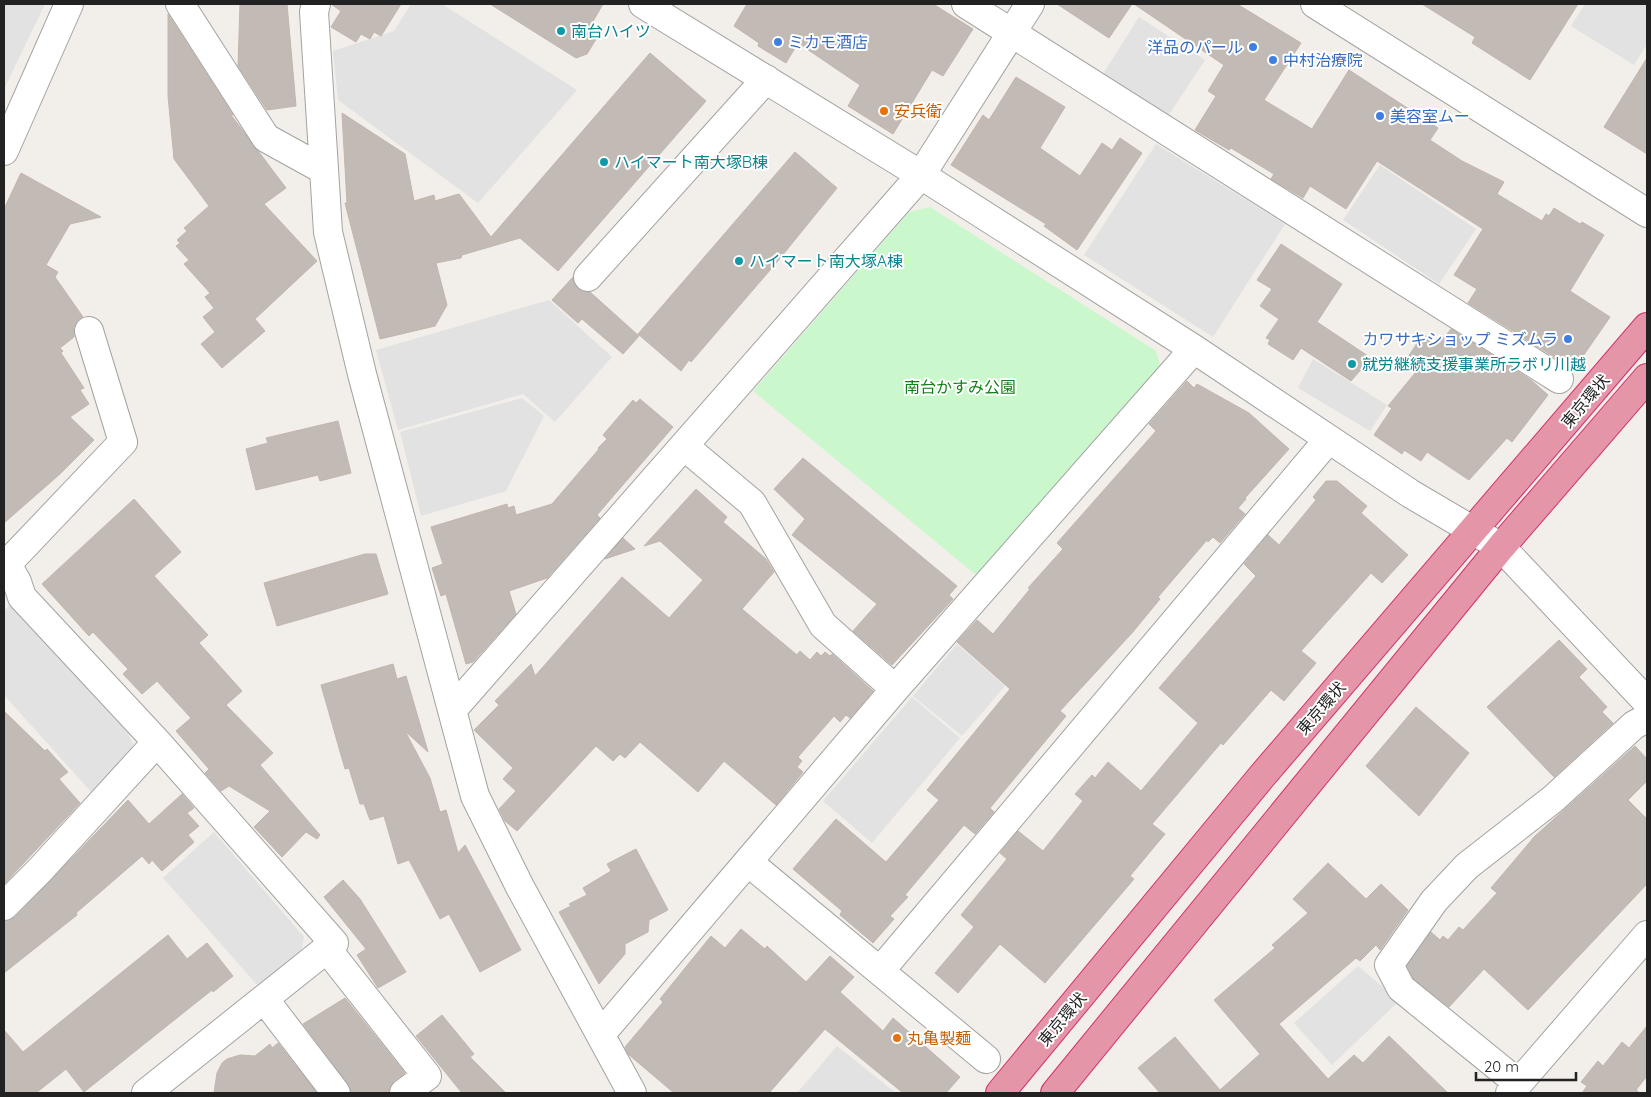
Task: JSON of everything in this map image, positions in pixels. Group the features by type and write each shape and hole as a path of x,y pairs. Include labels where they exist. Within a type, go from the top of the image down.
{"highway":[{"name":"東京環状","path":"1000,1093 1262,776 1647,327"},
{"name":"東京環状","path":"1055,1093 1500,547 1647,378"}],"street":[{"path":"4,151 69,4"},
{"path":"180,4 266,138 324,170"},
{"path":"316,4 314,12 328,232 338,277 475,796 520,887 632,1093"},
{"path":"643,4 921,175 1194,349 1328,440 1473,532 1500,547 1647,702"},
{"path":"966,4 1559,379"},
{"path":"453,710 921,175 1030,4"},
{"path":"1315,4 1647,212"},
{"path":"588,278 766,79"},
{"path":"89,331 123,442 8,575 22,597 157,742 334,943 265,1000 146,1093"},
{"path":"601,1034 895,690 1194,349"},
{"path":"880,971 1328,440"},
{"path":"684,446 752,503 823,626 895,690"},
{"path":"1647,718 1634,724 1552,799 1467,866 1434,901 1390,965 1401,988 1514,1088 1647,934"},
{"path":"4,906 40,870 157,742"},
{"path":"748,862 986,1059"},
{"path":"327,948 427,1076 404,1093"},
{"path":"265,1000 336,1093"}],"green space":[{"name":"南台かすみ公園","path":"930,207 1156,351 1160,365 976,575 753,391 909,212"}],"shaded area":[{"path":"4,4 45,4 4,89"},
{"path":"411,4 442,4 577,90 478,203 338,100 333,51 394,31"},
{"path":"1585,4 1647,4 1647,44 1634,65 1571,26"},
{"path":"1139,17 1205,60 1168,116 1103,74"},
{"path":"1156,144 1285,224 1213,337 1084,255"},
{"path":"1380,165 1476,229 1439,284 1343,220"},
{"path":"549,300 612,357 555,422 523,394 398,430 376,350"},
{"path":"1313,359 1387,405 1370,431 1298,388"},
{"path":"522,398 544,416 506,491 421,516 400,432"},
{"path":"12,603 128,733 136,752 93,794 4,695 4,611"},
{"path":"957,644 1005,686 962,736 913,696"},
{"path":"912,697 960,738 872,843 823,801"},
{"path":"214,832 304,937 302,949 258,986 163,878"},
{"path":"1358,966 1399,1001 1332,1065 1294,1023"},
{"path":"837,1046 896,1093 797,1093"}],"building":[{"path":"240,4 287,4 296,106 267,110 238,66"},
{"path":"331,4 401,4 381,36 374,32 370,39 361,34 356,42 331,27 341,11"},
{"name":"南台ハイツ","path":"490,4 603,4 588,30 598,36 587,54 576,58"},
{"path":"747,4 933,4 973,29 943,76 932,70 893,134 848,106 860,85 798,43 786,63 758,46 759,43 734,26"},
{"path":"1057,4 1132,4 1109,38"},
{"path":"1134,4 1237,4 1301,43 1264,100 1312,129 1349,70 1438,128 1430,140 1462,161 1504,182 1497,194 1542,221 1546,214 1549,216 1554,208 1580,224 1582,222 1604,235 1570,291 1610,317 1581,359 1567,365 1468,303 1477,289 1454,275 1483,229 1377,161 1346,209 1310,186 1303,198 1271,179 1274,174 1231,148 1229,150 1195,130 1216,96 1208,91 1224,65"},
{"path":"1422,4 1578,4 1530,80 1472,43 1475,37"},
{"path":"168,14 233,115 231,115 286,188 264,204 317,261 255,319 265,331 222,368 201,344 215,332 203,317 214,308 205,297 210,293 184,264 189,260 176,246 180,243 177,240 187,231 184,228 209,206 174,159 168,96"},
{"path":"650,53 706,101 558,271 520,238 462,255 461,258 436,263 447,305 435,326 380,339 345,203 347,203 342,113 405,154 414,201 434,195 435,201 459,194 491,237"},
{"path":"1647,58 1647,154 1604,127"},
{"path":"1016,77 1065,107 1040,148 1080,176 1102,143 1112,150 1120,138 1142,153 1077,250 1044,226 1046,224 951,165 983,115 989,120"},
{"name":"ハイマート南大塚A棟","path":"795,152 837,188 777,262 691,362 689,360 681,371 638,334"},
{"path":"21,173 101,217 70,224 46,265 58,272 55,277 83,317 77,321 74,327 74,337 60,348 63,351 61,353 84,388 80,390 89,404 70,417 94,440 60,474 4,523 4,209"},
{"path":"1281,244 1342,284 1317,322 1371,358 1351,381 1301,348 1293,360 1268,344 1270,340 1266,338 1279,319 1260,306 1272,289 1257,280"},
{"path":"573,277 578,289 590,292 639,336 623,354 582,319 578,323 552,300"},
{"path":"1451,329 1531,380 1548,395 1512,442 1507,438 1469,480 1427,452 1421,461 1404,450 1402,454 1374,435 1392,408 1388,406 1420,367 1408,357 1423,334 1436,343 1441,336 1444,338"},
{"path":"1187,381 1194,388 1197,384 1249,413 1289,449 1238,508 1245,514 1220,543 1213,537 1208,542 1207,540 1158,597 1160,599 1132,633 1060,711 1066,716 990,808 994,812 975,834 964,825 905,895 908,897 890,916 894,919 873,943 840,915 842,911 793,869 836,819 886,862 939,800 927,790 1010,689 957,642 977,620 993,634 1030,589 1028,588 1063,549 1057,543 1156,431 1149,424"},
{"path":"640,399 673,427 597,515 600,518 547,578 509,591 516,614 473,662 466,664 446,594 441,596 432,568 443,564 431,527 507,504 508,508 514,506 516,515 552,504 607,439 603,435 633,400 636,403"},
{"path":"338,421 351,473 320,481 318,475 256,490 246,449 268,443 266,438"},
{"path":"803,458 957,586 949,595 953,599 892,665 853,631 877,604 792,535 805,519 774,489"},
{"path":"1326,481 1337,481 1367,506 1361,513 1408,555 1382,583 1371,573 1301,651 1316,663 1284,701 1271,690 1223,745 1221,743 1152,824 1165,834 1130,876 1134,879 1045,983 1000,944 958,993 935,973 974,927 961,915 1007,859 1000,853 1018,831 1043,851 1083,801 1075,794 1092,775 1095,778 1108,762 1141,791 1198,723 1159,688 1256,576 1244,564 1268,535 1279,545 1316,500 1313,497"},
{"path":"696,489 727,517 723,522 766,559 774,572 742,609 797,655 800,651 810,660 817,652 821,656 825,652 830,656 832,654 873,691 850,718 846,715 840,722 834,716 798,757 802,761 797,767 803,772 776,805 724,761 698,792 640,742 625,758 620,754 613,761 596,746 517,831 505,821 499,809 516,791 503,779 513,768 474,730 499,705 495,701 531,664 535,676 622,577 669,618 703,580 660,541 644,546"},
{"path":"134,499 181,552 154,576 208,635 199,643 242,691 226,705 273,753 260,765 320,835 317,839 306,832 282,857 254,827 270,811 229,786 221,791 205,773 209,769 176,731 191,718 157,681 142,694 123,674 128,669 93,632 89,636 42,584"},
{"path":"623,538 635,549 605,559"},
{"path":"365,554 376,554 388,594 277,626 264,583"},
{"path":"1559,640 1587,669 1579,677 1607,707 1602,712 1613,723 1554,777 1487,707"},
{"path":"393,664 397,679 406,676 428,752 405,731 430,778 440,812 446,810 458,853 465,845 521,950 480,972 449,914 440,919 409,860 398,864 384,816 370,820 364,804 360,804 349,768 345,769 321,685"},
{"path":"1416,707 1469,753 1419,816 1366,766"},
{"path":"4,711 45,751 47,749 68,772 59,779 80,803 4,884"},
{"path":"1635,746 1647,759 1647,781 1628,800 1647,819 1647,884 1528,1010 1484,969 1449,1007 1413,978 1407,966 1431,932 1440,940 1443,936 1448,940 1459,927 1463,930 1497,893 1491,888 1535,836"},
{"path":"182,794 194,808 187,813 199,826 188,835 194,842 162,871 152,860 149,864 142,856 76,913 77,915 4,973 4,921 15,917 128,800 149,824"},
{"path":"636,849 668,910 649,920 648,932 625,944 625,954 599,984 559,912 571,906 569,904 587,895 583,888 611,871 607,864"},
{"path":"1328,863 1366,899 1381,884 1408,910 1380,950 1376,945 1360,961 1356,958 1279,1024 1328,1079 1354,1055 1363,1063 1389,1036 1448,1093 1160,1093 1138,1068 1175,1037 1220,1090 1260,1054 1214,1000 1275,948 1272,945 1308,913 1293,899"},
{"path":"343,880 360,899 406,972 378,988 357,955 366,949 324,897"},
{"path":"741,929 765,949 767,946 806,982 830,956 854,977 840,992 883,1031 893,1018 960,1077 946,1093 903,1093 825,1029 769,1093 674,1093 628,1054 625,1047 663,1002 660,999 711,936 725,948"},
{"path":"168,935 187,959 207,943 233,976 213,992 212,990 84,1092 66,1069 36,1093 4,1093 4,1030 23,1052"},
{"path":"345,998 405,1073 394,1081 388,1093 351,1093 348,1084 303,1024"},
{"path":"442,1015 474,1054 470,1057 506,1093 462,1093 416,1036"},
{"path":"1647,1026 1647,1076 1636,1090 1640,1093 1582,1093 1587,1086 1581,1082 1598,1061 1603,1066 1622,1042 1629,1048"},
{"path":"278,1043 317,1093 214,1093 217,1073 222,1063 227,1059 240,1055 255,1056 270,1044 272,1048"}],"place":[{"name":"南台ハイツ","path":"561,31"},
{"name":"ミカモ酒店","path":"778,42"},
{"name":"洋品のパール","path":"1253,47"},
{"name":"中村治療院","path":"1273,60"},
{"name":"安兵衛","path":"884,111"},
{"name":"美容室ムー","path":"1380,116"},
{"name":"ハイマート南大塚B棟","path":"604,162"},
{"name":"ハイマート南大塚A棟","path":"739,261"},
{"name":"カワサキショップ ミズムラ","path":"1568,339"},
{"name":"就労継続支援事業所ラボリ川越","path":"1352,364"},
{"name":"丸亀製麺","path":"897,1038"}]}
